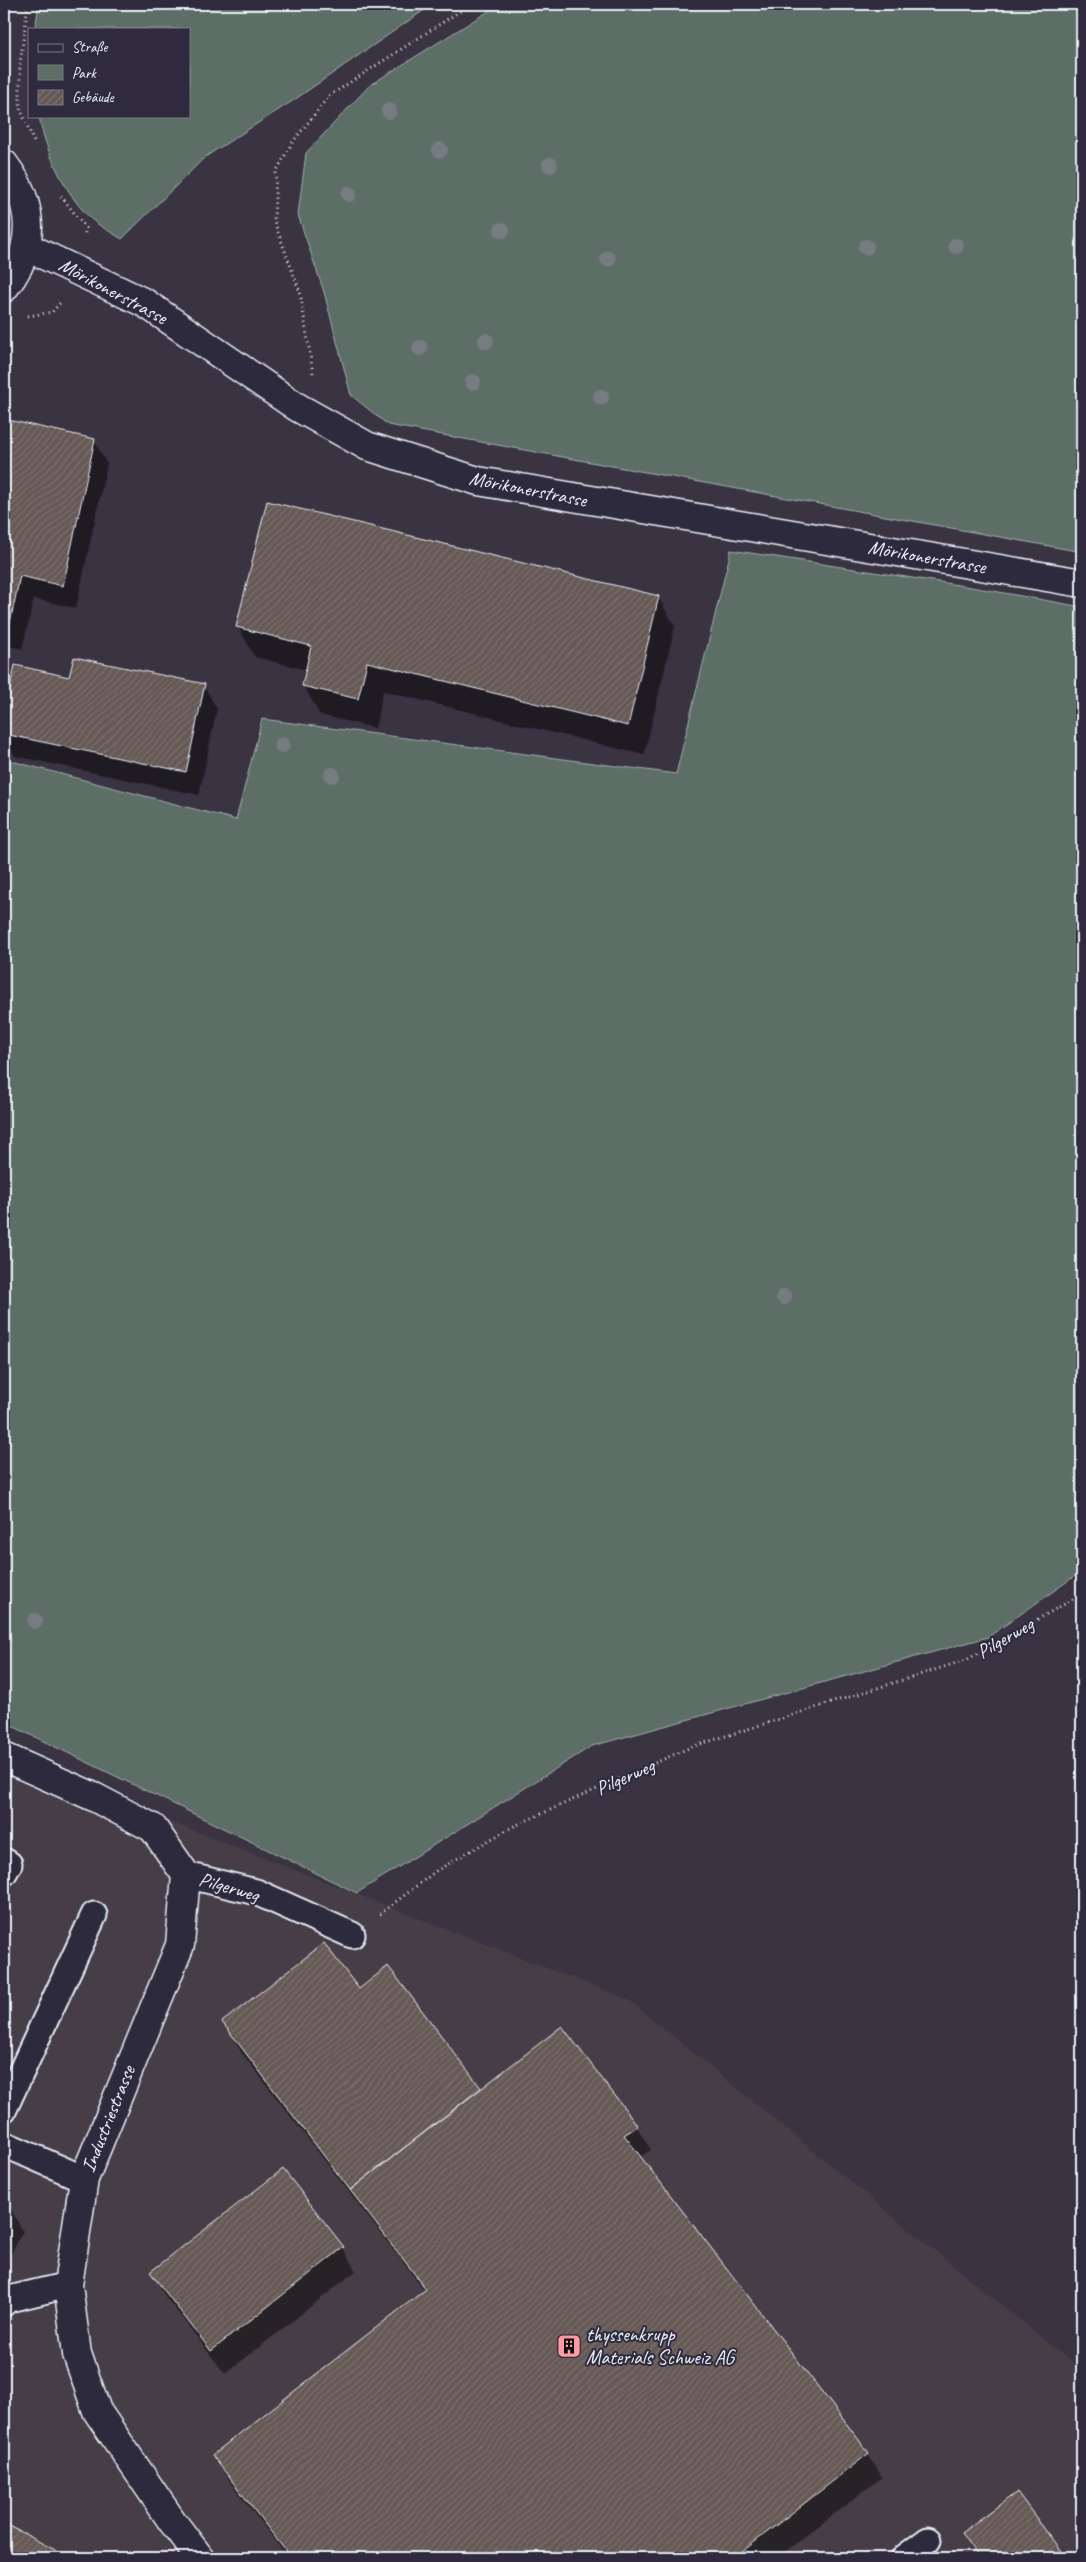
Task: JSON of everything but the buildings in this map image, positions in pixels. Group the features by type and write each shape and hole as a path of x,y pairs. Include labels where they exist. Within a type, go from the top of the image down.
{"street":[{"path":"4,164 20,189 29,217 26,247 16,273 4,288"},
{"name":"Mörikonerstrasse","path":"26,247 145,303 298,407 366,446 478,481 1082,583"},
{"path":"4,1756 94,1797 153,1828 186,1875"},
{"name":"Industriestrasse","path":"186,1875 180,1945 84,2179 68,2285 77,2354 97,2411 200,2558"}],"lane":[{"path":"4,1861 9,1864 4,1873"},
{"name":"Pilgerweg","path":"186,1875 256,1892 352,1935"},
{"path":"4,2109 94,1915"},
{"path":"4,2144 84,2179"},
{"path":"4,2303 5,2300 68,2285"},
{"path":"904,2558 928,2540"}],"path":[{"path":"28,4 20,64 20,108 35,144"},
{"path":"298,407 313,376 300,292 274,221 276,172 292,144 329,96 471,4"},
{"path":"22,317 52,312 58,308 74,268 86,228 60,193"},
{"name":"Pilgerweg","path":"352,1935 436,1871 512,1827 691,1747 966,1660 1082,1594"}],"shaded area":[{"path":"4,1757 629,2000 1082,2371 1082,2558 4,2558"}],"green space":[{"path":"39,4 433,4 294,100 205,157 122,239 96,223 86,214 67,189 46,144 39,118 190,118 190,28 35,28"},
{"path":"500,4 1082,4 1082,552 388,425 351,395 324,292 298,215 306,153 370,85"},
{"path":"731,550 971,587 1082,607 1082,1571 988,1637 592,1746 357,1893 4,1722 4,759 236,820 262,719 676,774"}],"place":[{"name":"thyssenkrupp Materials Schweiz AG","path":"569,2346"}]}
